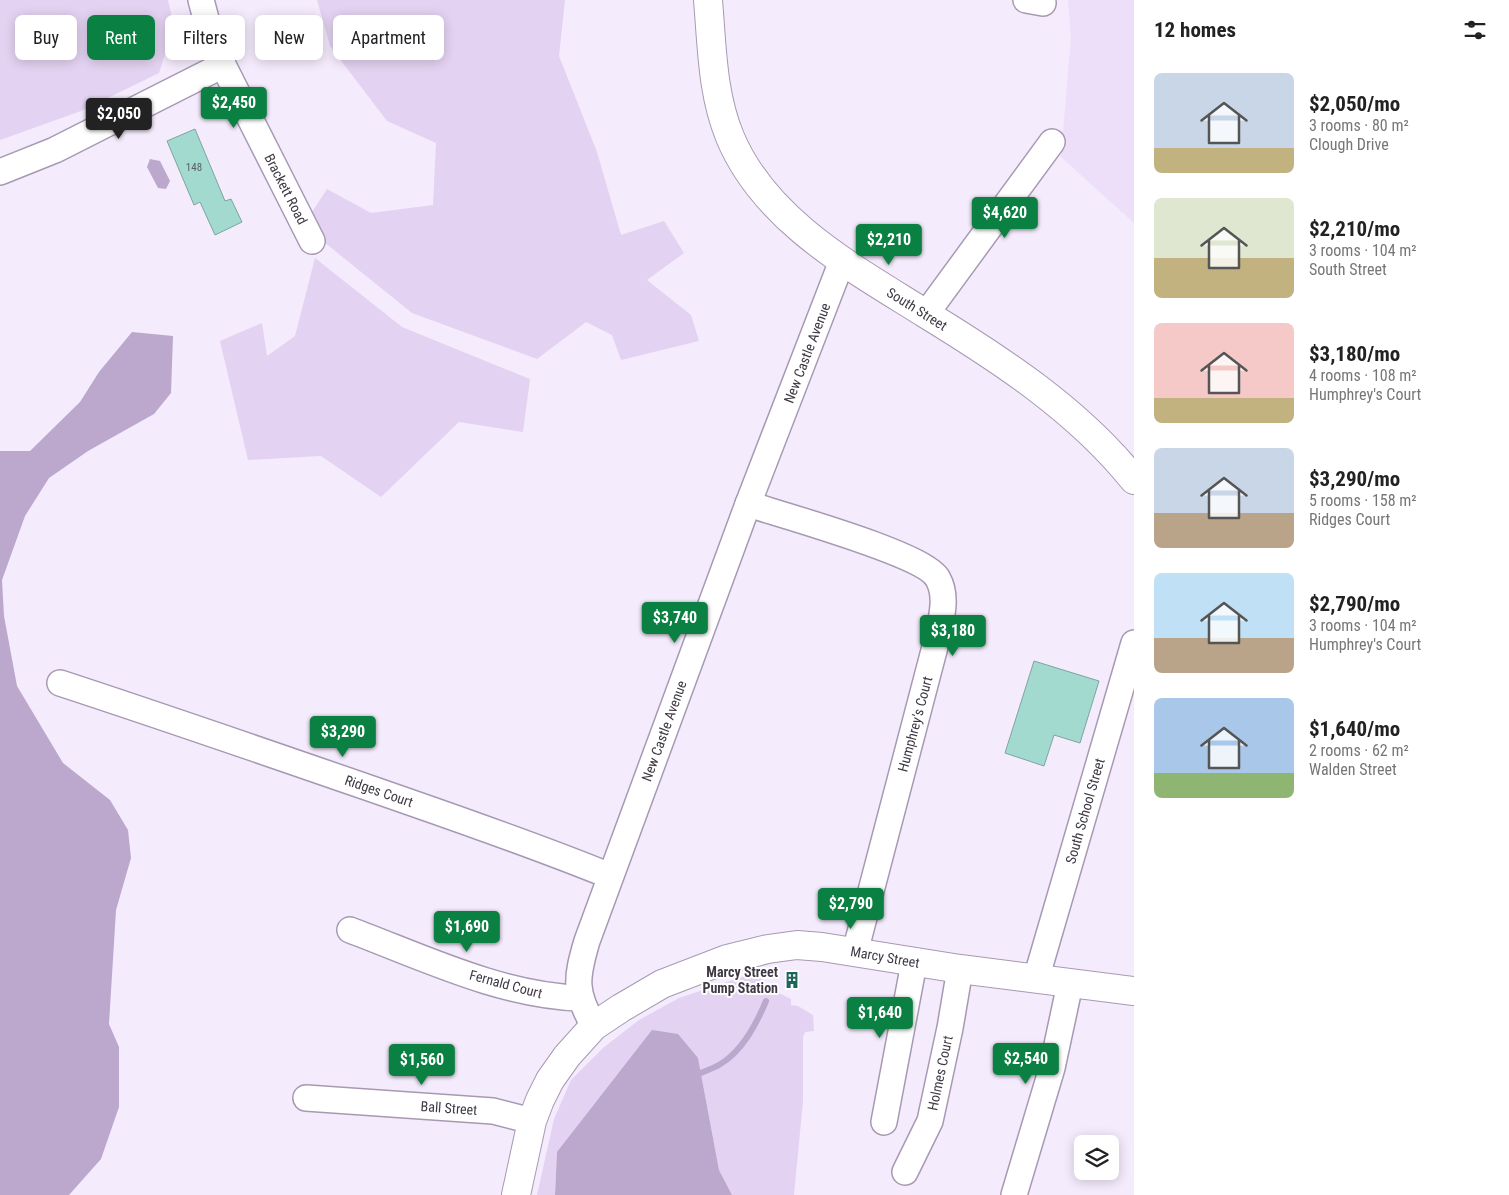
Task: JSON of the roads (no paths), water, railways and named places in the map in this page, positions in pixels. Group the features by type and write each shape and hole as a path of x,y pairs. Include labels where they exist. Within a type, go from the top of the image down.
{"main road":[{"name":"South Street","path":"708,0 716,86 722,114 730,138 738,152 756,182 774,203 842,262 990,355 1033,385 1071,415 1100,442 1134,480"},
{"name":"Marcy Street","path":"594,1026 662,984 727,958 797,945 855,952 960,970 1134,991"},
{"path":"516,1195 532,1121 540,1100 550,1080 567,1056 594,1026"}],"street":[{"name":"Brackett Road","path":"201,0 209,30 224,65 312,241"},
{"path":"0,172 56,150 224,65"},
{"path":"926,314 1052,142"},
{"name":"New Castle Avenue","path":"594,1026 584,1010 580,998 578,979 580,966 610,876 748,504 842,262"},
{"name":"Humphrey's Court","path":"748,504 892,551 920,563 938,577 943,590 943,608 937,639 855,952"},
{"name":"South School Street","path":"1036,979 1134,643"},
{"name":"Ridges Court","path":"60,683 200,729 545,849 610,876"},
{"name":"Fernald Court","path":"350,930 480,978 514,988 561,998 580,998"},
{"path":"884,1122 914,963"},
{"name":"Holmes Court","path":"905,1172 930,1121 960,970"},
{"path":"1014,1195 1052,1068 1070,984"},
{"name":"Ball Street","path":"306,1098 493,1111 532,1121"}],"waterway":[{"path":"701,1073 719,1065 735,1053 753,1028 766,1001"}],"place":[{"name":"Marcy Street Pump Station","path":"792,980"}]}
